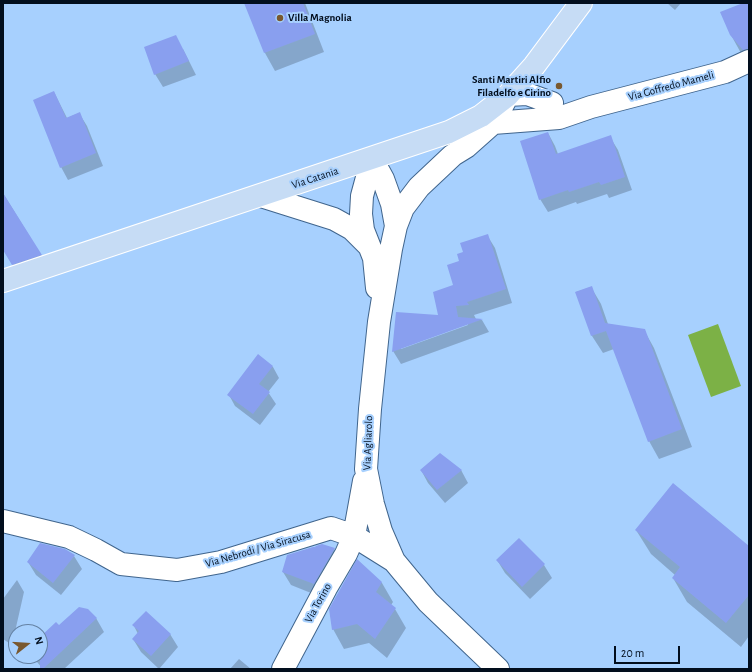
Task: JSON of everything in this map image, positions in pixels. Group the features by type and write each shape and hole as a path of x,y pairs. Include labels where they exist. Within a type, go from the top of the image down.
{"main road":[{"name":"Via Catania","path":"3,281 372,159 449,132 481,116 508,95 534,66 581,3"}],"street":[{"name":"Via Goffredo Mameli","path":"556,110 591,107 718,74 749,61"},
{"path":"534,66 535,80 539,92 556,110"},
{"path":"466,147 493,123 508,95 527,94 556,110"},
{"path":"449,132 556,110"},
{"path":"379,322 396,226 403,208 419,187 453,155 466,147 556,110"},
{"path":"372,159 392,204 396,226"},
{"path":"372,159 362,196 361,214 363,230 374,258 379,322"},
{"path":"261,196 334,219 352,229 369,246"},
{"name":"Via Agliarolo","path":"379,322 370,409 366,469 373,504 381,531 394,561"},
{"name":"Via Torino","path":"283,669 326,588 346,554 354,536 366,469"},
{"name":"Via Nebrodi / Via Siracusa","path":"3,522 70,537 120,564 177,570 221,562 331,528 354,536 394,561"},
{"path":"394,561 428,602 498,669"}],"shaded area":[{"path":"718,324 741,386 711,397 688,335"}],"building":[{"name":"Villa Magnolia","path":"244,3 303,3 315,34 264,53"},
{"path":"743,3 749,3 749,49 743,50 730,35 720,12"},
{"path":"176,35 189,61 154,75 144,47"},
{"path":"54,91 66,118 80,112 96,153 60,168 33,100"},
{"path":"548,132 556,154 611,135 625,177 601,185 599,182 569,192 568,190 539,200 520,141"},
{"path":"3,193 42,255 12,265 3,250"},
{"path":"488,234 506,289 467,302 469,305 456,306 458,317 483,319 392,352 396,312 438,315 433,292 453,285 447,265 459,261 457,254 463,252 460,243"},
{"path":"592,286 605,323 645,329 682,429 648,442 606,331 591,336 575,292"},
{"path":"258,354 273,366 259,384 270,392 253,414 227,395"},
{"path":"440,453 462,470 437,490 420,470"},
{"path":"673,483 749,546 749,595 726,623 672,578 680,567 635,530"},
{"path":"519,538 545,564 522,587 496,560"},
{"path":"40,543 65,549 75,555 53,583 27,562"},
{"path":"322,544 335,548 314,584 282,572 287,555"},
{"path":"357,559 382,582 376,592 396,608 375,639 357,624 332,630 329,609"},
{"path":"79,607 88,609 97,618 43,669 40,669 40,664 48,664 48,630 56,622 59,625"},
{"path":"146,611 171,634 151,656 132,639 139,631 132,625"}],"place":[{"name":"Villa Magnolia","path":"280,18"},
{"name":"Santi Martiri Alfio Filadelfo e Cirino","path":"559,86"}]}
